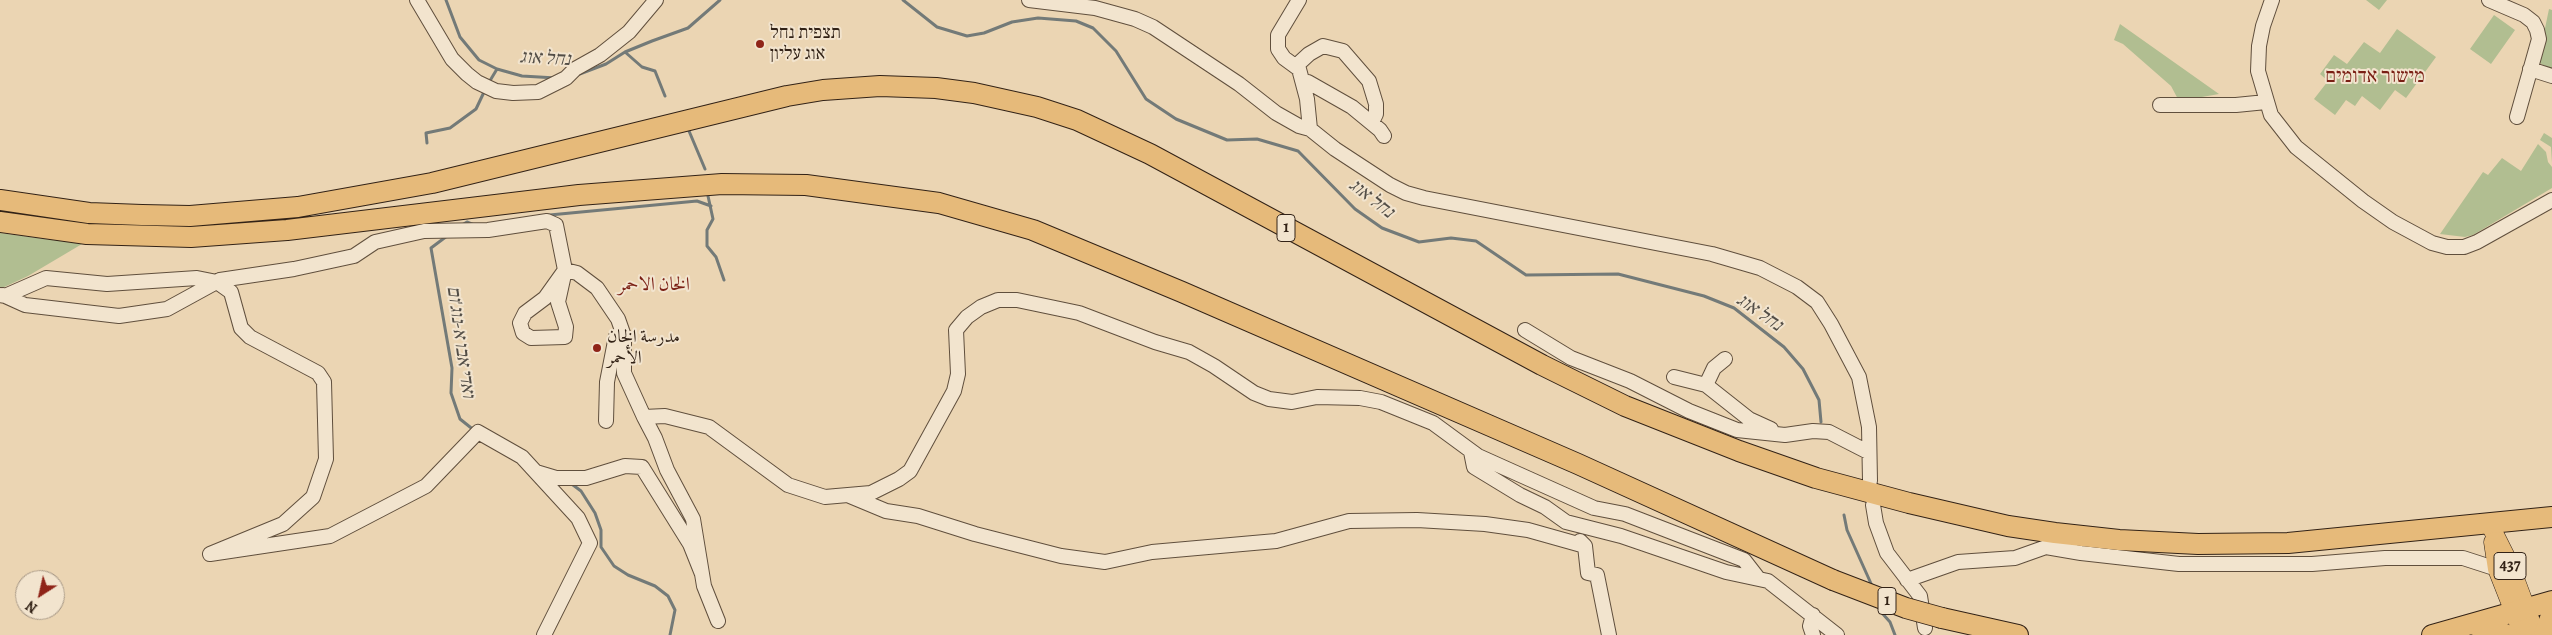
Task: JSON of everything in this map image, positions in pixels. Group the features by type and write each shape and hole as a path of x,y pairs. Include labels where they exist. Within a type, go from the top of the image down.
{"highway":[{"name":"1","path":"0,200 80,212 142,215 190,216 298,207 432,183 787,96 823,90 880,86 936,88 974,93 1036,107 1105,133 1150,154 1576,382 1698,436 1825,480 1925,507 2008,526 2119,540 2198,544 2288,543 2552,517"},
{"name":"1","path":"0,222 88,234 191,237 287,230 579,195 739,184 806,185 939,203 1033,230 1173,289 1560,456 1833,580 1906,608 1934,623 2018,635"},
{"path":"2432,635 2552,601"},
{"path":"2544,635 2552,613"},
{"path":"2470,625 2495,629 2507,635"}],"main road":[{"name":"437","path":"2490,524 2497,569 2519,611 2536,635"},
{"name":"437","path":"2490,524 2510,565 2523,635"}],"street":[{"path":"417,0 452,59 467,74 477,82 496,91 513,93 538,92 566,78 575,69 600,55 629,32 656,0"},
{"path":"1028,0 1106,10 1144,23 1239,84 1276,113 1299,126 1310,129 1335,149 1406,193 1546,223 1621,235 1712,254 1760,268 1797,287 1817,302 1859,377 1869,427 1870,480"},
{"path":"1299,0 1278,35 1278,48 1284,58 1299,69 1307,99 1310,129"},
{"path":"2272,0 2263,26 2259,46 2258,72 2271,115 2281,130 2316,166 2393,222 2432,243 2447,247 2464,247 2477,242 2552,200"},
{"path":"2490,0 2524,15 2533,22 2538,39 2517,117"},
{"path":"1296,66 1308,54 1323,46 1343,51 1369,81 1376,104 1376,114 1372,122"},
{"path":"2530,69 2552,76"},
{"path":"1302,83 1308,82 1352,107 1372,122 1384,136"},
{"path":"2160,105 2236,105 2266,102"},
{"path":"1,295 25,306 119,316 167,309 217,282 294,269 354,256 375,242 424,231 488,230 547,221 556,226 565,270 558,302 566,327 565,337 531,338 523,333 520,323 526,313 545,298 565,270"},
{"path":"565,270 578,273 598,288 618,319 624,336 624,373 656,438 667,470 693,519 704,586 718,622"},
{"path":"1,295 46,278 107,284 196,278 217,282 231,292 241,328 250,337 318,373 324,382 326,460 313,497 283,524 210,554 330,536 426,486 478,432 522,457 578,518 590,543 544,635"},
{"path":"644,416 665,416 710,427 788,485 825,497 871,493 882,489 910,471 954,391 958,374 956,330 966,317 998,300 1026,301 1079,313 1140,337 1189,352 1254,393 1269,399 1292,402 1316,397 1360,398 1381,402 1433,423 1471,452 1594,508 1624,514 1744,560 1758,578"},
{"path":"606,421 607,382 615,349 618,319"},
{"path":"1525,330 1571,358 1630,380 1689,411 1737,430 1786,435 1829,432 1868,452"},
{"path":"1706,385 1714,368 1725,359"},
{"path":"1674,377 1706,385 1749,419 1786,435"},
{"path":"1471,452 1474,467 1520,495 1545,506 1566,522 1585,546 1588,573 1597,575 1609,635"},
{"path":"535,472 556,478 586,478 625,466 642,467 690,544 702,574"},
{"path":"850,496 886,511 918,516 975,534 1060,556 1105,562 1152,552 1276,541 1349,521 1417,520 1485,524 1528,530 1585,546"},
{"path":"1873,505 1876,523 1887,553 1920,596 1934,623"},
{"path":"1566,522 1622,536 1726,572 1768,581 1837,635"},
{"path":"1906,580 1958,562 2015,558 2046,547 2081,554 2179,564 2312,564 2385,558 2464,558 2497,569"},
{"path":"1813,615 1810,626 1813,635"}],"green space":[{"path":"2366,0 2387,0 2379,10"},
{"path":"2549,9 2552,10 2552,70 2538,62"},
{"path":"2494,15 2515,30 2491,64 2470,49"},
{"path":"2120,24 2219,94 2179,101 2171,86 2123,44 2114,40"},
{"path":"2397,29 2436,57 2406,98 2395,90 2380,110 2362,96 2355,106 2346,100 2335,115 2314,99 2328,81 2320,74 2334,55 2347,64 2364,42 2380,53"},
{"path":"2544,133 2552,138 2552,163 2551,147 2540,140"},
{"path":"2538,144 2546,152 2548,162 2552,167 2552,188 2473,235 2465,237 2440,234 2483,172 2488,175 2502,158 2521,171"},
{"path":"0,233 82,244 28,276 0,289"}],"waterway":[{"name":"נחל אוג","path":"446,0 460,37 479,60 497,69 522,76 556,78"},
{"name":"נחל אוג","path":"577,75 606,64 625,52 688,28 720,0"},
{"name":"נחל אוג","path":"903,0 937,27 967,36 984,33 1012,22 1038,18 1076,21 1093,28 1116,51 1146,99 1176,119 1227,140 1257,139 1298,151 1355,209 1382,228 1419,242 1451,238 1476,241 1526,275 1618,274 1704,296 1734,308 1784,347 1803,369 1819,400 1821,422"},
{"path":"625,52 642,67 655,71 665,96"},
{"name":"ואדי אבו א-נוג'ום","path":"488,84 497,69"},
{"name":"ואדי אבו א-נוג'ום","path":"427,143 426,133 450,128 476,109 485,90"},
{"path":"689,131 705,169"},
{"path":"708,196 713,219 707,230 707,246 716,257 724,280"},
{"path":"539,216 697,201 711,206"},
{"name":"ואדי אבו א-נוג'ום","path":"462,225 467,222 474,225"},
{"name":"ואדי אבו א-נוג'ום","path":"447,236 431,248 452,368 451,393 460,419 475,431"},
{"path":"569,482 581,491 595,513 601,530 601,547 614,566 628,575 655,586 668,596 675,610 670,635"},
{"name":"נחל אוג","path":"1844,515 1847,530 1873,588"},
{"name":"נחל אוג","path":"1879,605 1882,613 1890,622 1895,635"}],"place":[{"name":"תצפית נחל אוג עליון","path":"760,44"},
{"name":"مدرسة الخان الأحمر","path":"597,348"}],"district":[{"name":"מישור אדומים","path":"2375,77"},
{"name":"الخان الاحمر","path":"654,285"}]}
